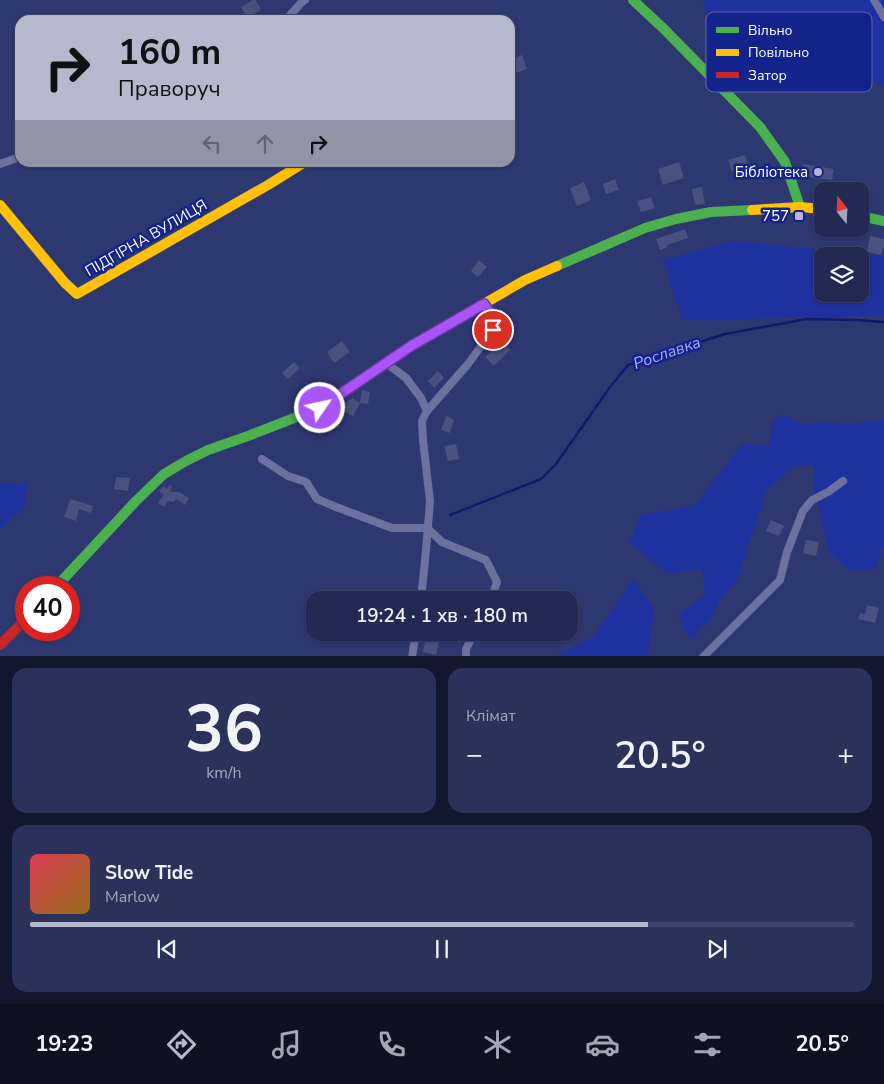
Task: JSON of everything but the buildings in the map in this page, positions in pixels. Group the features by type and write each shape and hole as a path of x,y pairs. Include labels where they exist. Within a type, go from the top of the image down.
{"street":[{"path":"290,15 305,0"},
{"path":"633,0 706,72"},
{"path":"874,0 884,17"},
{"path":"726,92 760,127 786,162 800,207"},
{"path":"0,164 15,158"},
{"name":"ПІДГІРНА ВУЛИЦЯ","path":"0,205 65,284 77,294 113,275 297,167"},
{"path":"66,576 136,501 164,474 208,450 320,408 411,346 525,280 645,228 668,221 711,212 800,207 814,208"},
{"path":"869,218 884,221"},
{"path":"422,591 430,501 422,440 422,421 427,411 468,364 493,330 491,314 484,304"},
{"path":"386,362 406,378 421,398 427,411"},
{"path":"262,460 288,476 306,482 318,499 392,528 427,528 442,542 486,560 496,582 494,591"},
{"path":"703,656 780,580 787,552 803,511 812,500 828,492 843,481"},
{"path":"0,645 15,630"},
{"path":"412,656 414,641"},
{"path":"466,656 466,649 470,641"}],"shaded area":[{"path":"703,0 884,0 884,86 872,82 872,12 706,12 706,16"},
{"path":"733,241 814,249 814,302 869,302 869,255 884,256 884,316 682,320 663,260"},
{"path":"783,415 803,424 826,422 849,424 884,420 884,545 875,570 849,569 828,551 814,488 814,466 794,466 767,490 736,583 722,595 711,619 690,640 678,615 705,595 702,569 667,574 630,543 641,514 675,510 696,504 743,444 770,445 771,423"},
{"path":"0,483 27,484 25,507 0,529"},
{"path":"633,579 654,608 648,656 556,656 593,637"}],"waterway":[{"name":"Рославка","path":"450,515 541,479 556,464 610,387 628,365 725,334 807,319 884,322"}],"traffic: fast":[{"path":"633,0 706,72"},
{"path":"726,92 760,127 785,162 800,207"},
{"path":"557,266 645,228 676,219 711,212 752,210"},
{"path":"869,218 884,221"},
{"path":"66,576 136,501 164,474 208,450 320,408 390,360"}],"traffic: slow":[{"path":"0,205 65,283 77,294 297,167"},
{"path":"752,210 800,207 814,208"},
{"path":"390,360 525,280 557,266"}],"traffic: jam":[{"path":"0,645 15,630"}],"place":[{"name":"Бібліотека","path":"818,172"},
{"name":"757","path":"799,216"}],"route":[{"path":"320,408 411,346 484,304 491,314 493,330"}]}
